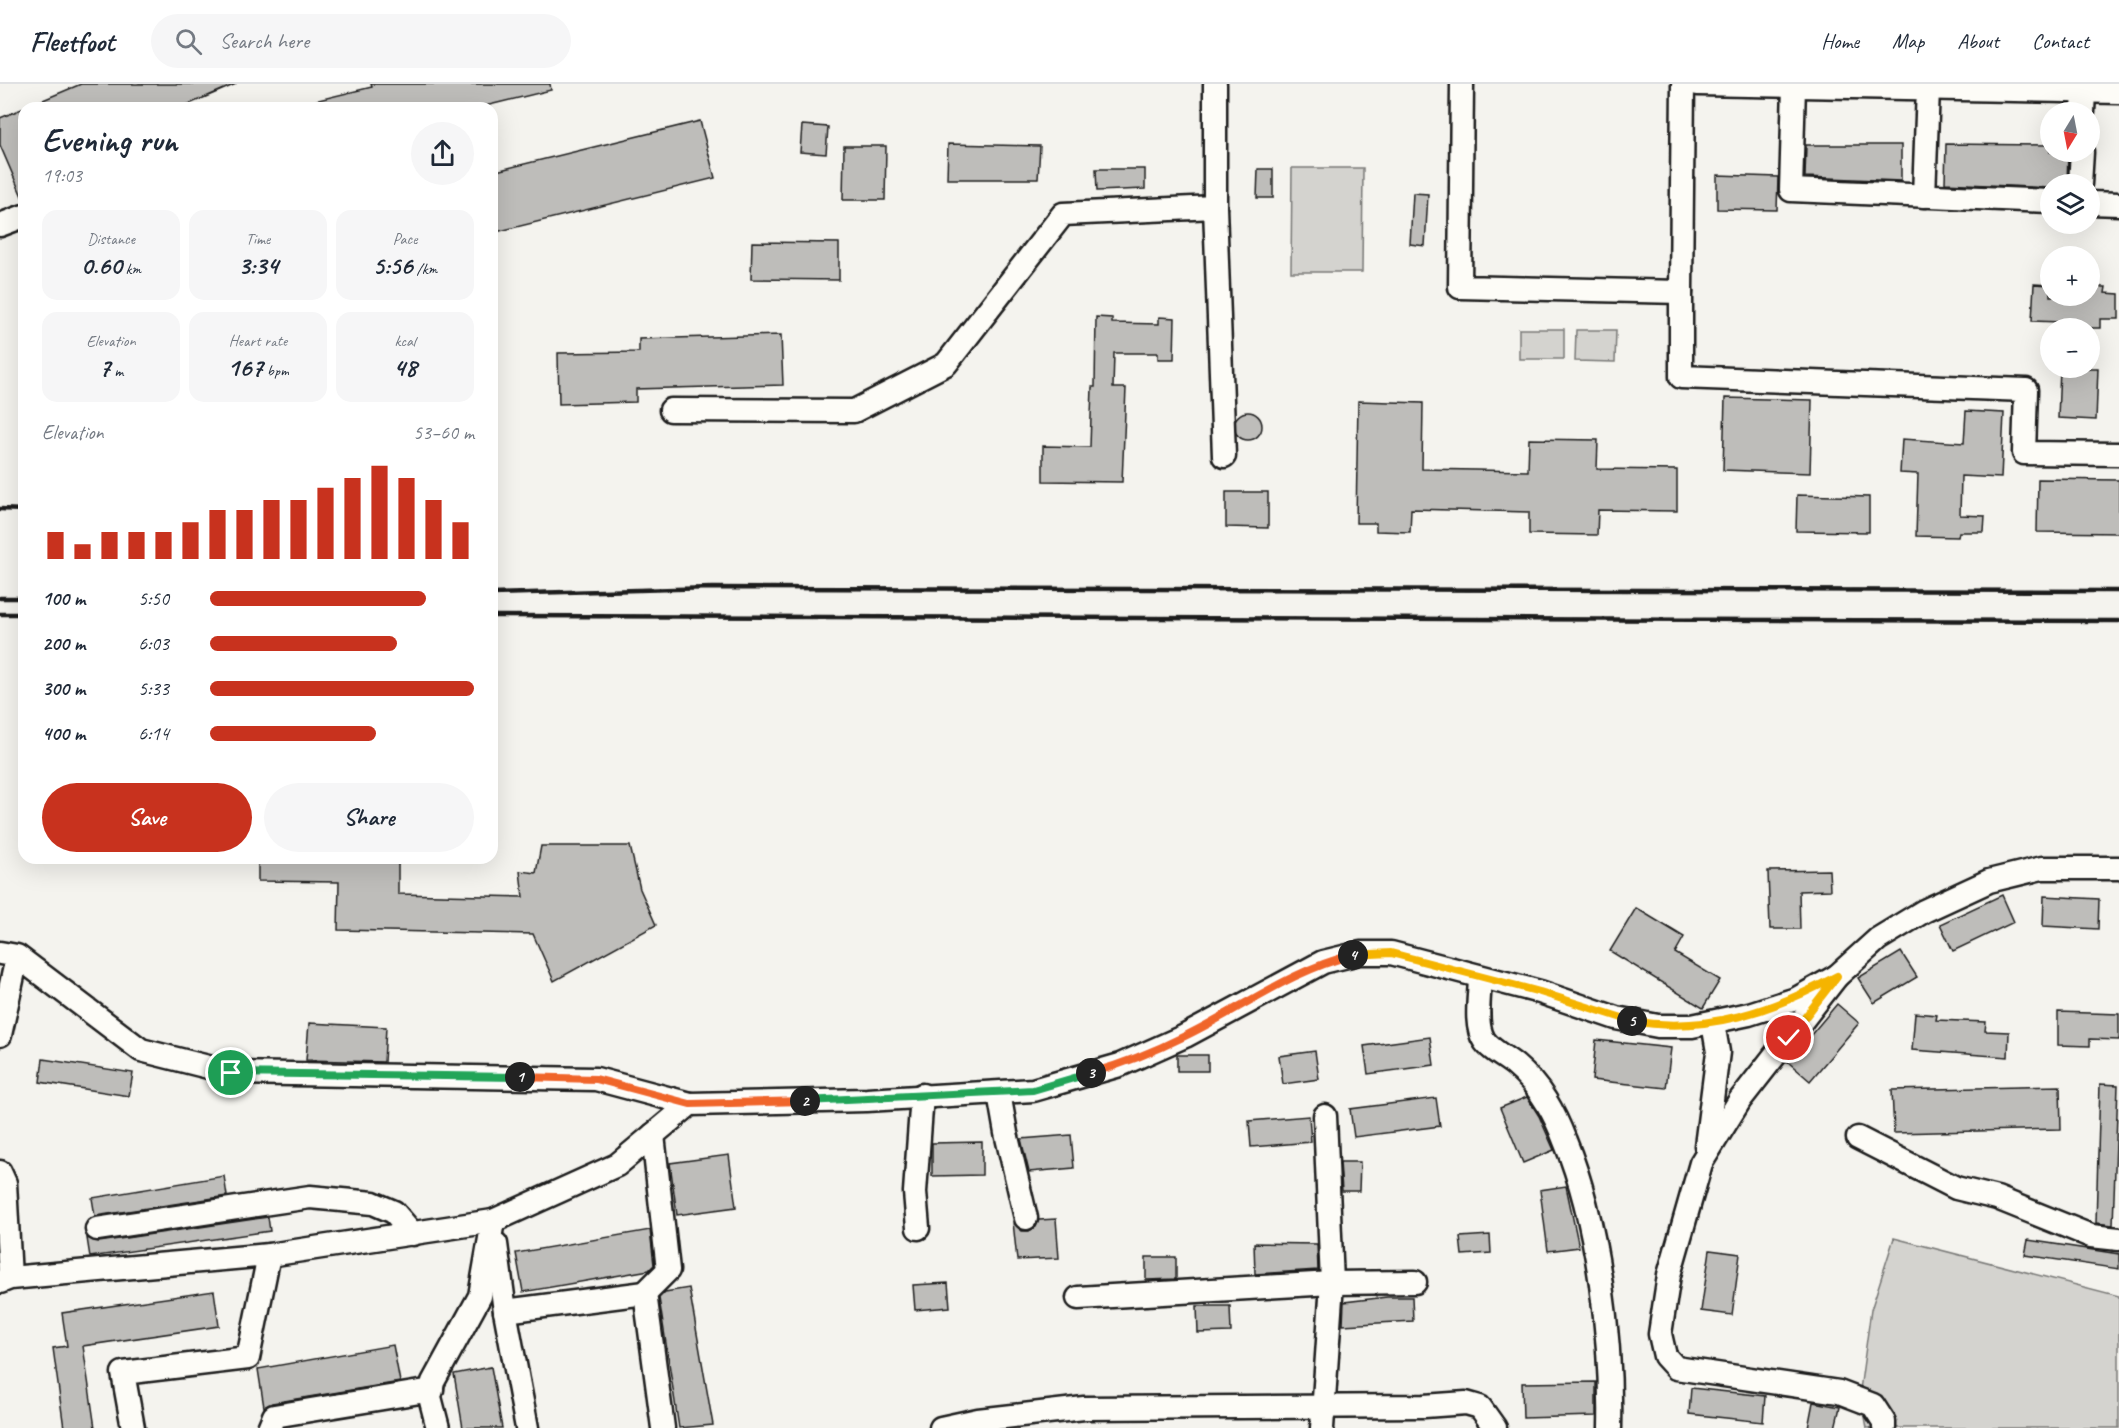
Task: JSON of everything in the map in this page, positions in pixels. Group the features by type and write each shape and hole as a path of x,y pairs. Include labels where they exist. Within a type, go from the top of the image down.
{"street":[{"path":"1215,84 1215,207 1224,456"},
{"path":"1462,84 1460,287 1681,292"},
{"path":"1683,84 1682,376 2026,390 2024,453 2119,454"},
{"path":"1698,84 1990,87 2083,102 2119,92"},
{"path":"1794,86 1791,190 2040,201"},
{"path":"1923,196 1928,88"},
{"path":"2100,203 2119,204"},
{"path":"671,410 854,411 946,364 1063,214 1215,207"},
{"path":"0,225 18,218"},
{"path":"1705,1156 1740,1100 1837,976 1878,939 1924,911 1989,881 2042,868 2119,868"},
{"path":"0,1035 8,958 17,956 141,1050 231,1073 596,1079 690,1104 867,1100 1033,1090 1120,1065 1185,1036 1323,962 1360,953 1391,953 1540,992 1616,1018 1658,1026 1713,1023 1749,1014 1796,999 1837,976"},
{"path":"1480,977 1479,1023 1484,1040 1538,1086 1565,1140 1586,1200 1598,1270 1611,1388 1610,1428"},
{"path":"1713,1023 1718,1052 1705,1156 1669,1275 1660,1334 1665,1356 1677,1368 1839,1392 1873,1405 1884,1422 1884,1428"},
{"path":"999,1093 1026,1218"},
{"path":"918,1228 915,1192 922,1095"},
{"path":"0,1172 5,1183 5,1280 269,1255 494,1221 617,1165 690,1104"},
{"path":"1323,1417 1332,1283 1325,1116"},
{"path":"505,1311 645,1293 668,1270 653,1135"},
{"path":"1858,1138 1956,1188 1997,1198 2091,1236 2119,1239"},
{"path":"97,1229 310,1197 373,1203 394,1212 413,1234"},
{"path":"494,1221 505,1311 527,1428"},
{"path":"438,1428 430,1397 433,1382 480,1296 494,1221"},
{"path":"133,1428 123,1373 248,1358 269,1255"},
{"path":"1078,1298 1332,1283 1415,1282"},
{"path":"645,1293 663,1428"},
{"path":"269,1428 274,1416 432,1390"},
{"path":"941,1428 978,1420 1084,1408 1323,1417 1466,1403 1480,1407 1495,1428"}],"shaded area":[{"path":"1292,168 1363,168 1362,272 1291,272"},
{"path":"1519,329 1564,329 1564,359 1519,359"},
{"path":"1576,330 1616,330 1615,362 1575,361"},
{"path":"1894,1238 2119,1296 2119,1428 1867,1428 1860,1390 1871,1310"}],"building":[{"path":"81,84 236,84 194,102 38,102"},
{"path":"371,84 550,84 551,90 498,103 310,102 372,87"},
{"path":"18,110 18,187 0,145 0,118"},
{"path":"700,121 715,178 498,232 498,171"},
{"path":"802,125 828,127 826,154 800,152"},
{"path":"948,144 1040,146 1038,179 947,179"},
{"path":"1946,144 2040,145 2040,162 2068,162 2067,174 2040,174 2040,188 1945,183"},
{"path":"1806,145 1901,145 1901,181 1805,177"},
{"path":"844,146 886,146 885,200 843,200"},
{"path":"1096,169 1145,169 1145,189 1097,191"},
{"path":"1258,169 1273,169 1273,198 1257,198"},
{"path":"1717,175 1778,177 1777,210 1717,209"},
{"path":"1413,193 1428,194 1425,246 1410,244"},
{"path":"752,242 839,243 839,280 751,279"},
{"path":"2034,284 2040,284 2040,306 2100,306 2100,287 2106,287 2105,293 2119,294 2119,319 2040,318 2040,321 2032,321"},
{"path":"1096,317 1112,318 1112,323 1159,324 1159,317 1175,318 1174,359 1158,359 1158,353 1114,353 1113,388 1126,388 1122,482 1043,481 1043,446 1090,447 1092,387 1095,387"},
{"path":"781,335 783,385 636,389 636,402 559,404 558,353 639,352 639,339"},
{"path":"2060,378 2098,378 2096,420 2058,418"},
{"path":"1725,398 1812,400 1810,473 1723,470"},
{"path":"1358,401 1423,403 1422,469 1528,471 1529,439 1598,440 1597,469 1677,470 1677,511 1598,510 1597,535 1529,534 1529,512 1411,509 1410,532 1376,531 1376,523 1356,523"},
{"path":"1966,411 2004,413 2001,478 1961,476 1960,515 1985,516 1984,532 1959,532 1958,537 1916,536 1918,474 1900,473 1902,439 1964,443"},
{"path":"1248,412 1258,416 1262,426 1258,436 1248,440 1238,436 1234,426 1238,416"},
{"path":"2038,479 2119,480 2119,533 2037,532"},
{"path":"1226,492 1268,492 1268,528 1226,527"},
{"path":"1797,495 1869,497 1869,532 1796,531"},
{"path":"541,846 630,846 640,889 656,925 554,981 533,934 338,930 339,882 258,881 258,864 398,864 398,894 523,897 520,871 536,873"},
{"path":"1829,870 1830,890 1799,891 1800,929 1770,929 1768,871"},
{"path":"2002,895 2014,922 1953,951 1940,924"},
{"path":"2044,896 2099,899 2098,929 2043,926"},
{"path":"1636,908 1684,937 1675,953 1720,980 1703,1008 1610,951"},
{"path":"1901,952 1917,977 1874,1003 1858,978"},
{"path":"1837,1004 1859,1023 1810,1081 1788,1062"},
{"path":"2058,1012 2119,1014 2119,1040 2090,1039 2090,1046 2058,1045"},
{"path":"1915,1013 1937,1015 1936,1020 1986,1022 1985,1031 2009,1032 2008,1057 1912,1050"},
{"path":"309,1023 386,1027 384,1062 306,1060"},
{"path":"1430,1037 1434,1065 1368,1074 1364,1046"},
{"path":"1596,1040 1671,1048 1666,1088 1592,1080"},
{"path":"1315,1051 1319,1079 1283,1084 1279,1056"},
{"path":"1177,1055 1208,1055 1208,1071 1177,1071"},
{"path":"43,1059 133,1073 129,1096 40,1082"},
{"path":"2100,1084 2118,1085 2113,1225 2096,1223"},
{"path":"2060,1086 2061,1129 1894,1133 1892,1090"},
{"path":"1527,1097 1539,1116 1554,1150 1523,1163 1500,1108"},
{"path":"1436,1098 1440,1126 1354,1137 1350,1109"},
{"path":"1309,1116 1311,1142 1251,1147 1249,1121"},
{"path":"1071,1135 1074,1168 1029,1172 1021,1139"},
{"path":"982,1142 982,1175 932,1176 932,1143"},
{"path":"729,1155 736,1207 677,1215 670,1163"},
{"path":"1340,1162 1360,1162 1359,1191 1342,1191"},
{"path":"224,1176 227,1196 95,1216 92,1198"},
{"path":"1566,1186 1579,1247 1548,1251 1540,1190"},
{"path":"268,1217 270,1231 90,1257 87,1238 99,1242"},
{"path":"1056,1219 1059,1258 1017,1260 1013,1222 1022,1231 1029,1231 1036,1227 1039,1220"},
{"path":"650,1230 654,1265 649,1270 523,1292 516,1253"},
{"path":"1490,1235 1491,1253 1462,1255 1460,1237"},
{"path":"2028,1240 2119,1254 2119,1269 2025,1255"},
{"path":"1254,1243 1317,1244 1318,1270 1255,1274"},
{"path":"1710,1250 1740,1254 1732,1315 1701,1311"},
{"path":"1146,1257 1176,1257 1176,1279 1146,1280"},
{"path":"948,1283 950,1307 915,1310 913,1285"},
{"path":"689,1288 713,1425 679,1428 659,1298 665,1292"},
{"path":"214,1291 219,1326 83,1346 95,1428 64,1428 53,1348 67,1346 62,1313"},
{"path":"1387,1297 1412,1297 1413,1321 1343,1325 1344,1302"},
{"path":"1197,1306 1230,1306 1231,1332 1198,1333"},
{"path":"393,1345 400,1382 272,1403 264,1407 258,1369"},
{"path":"491,1367 502,1428 463,1428 454,1374"},
{"path":"1596,1382 1596,1416 1523,1418 1522,1383"},
{"path":"1691,1388 1765,1396 1763,1422 1689,1414"},
{"path":"1813,1402 1840,1407 1835,1428 1808,1428"}],"railway":[{"path":"0,509 18,510"},
{"path":"498,594 712,588 2119,591"},
{"path":"0,598 18,598"},
{"path":"0,614 18,614"},
{"path":"498,616 2119,621"}],"route":[{"path":"231,1073 596,1079 690,1104 867,1100 1033,1090 1120,1065 1185,1036 1323,962 1360,953 1391,953 1540,992 1616,1018 1658,1026 1692,1026 1749,1014 1796,999 1837,976 1789,1038"}]}
